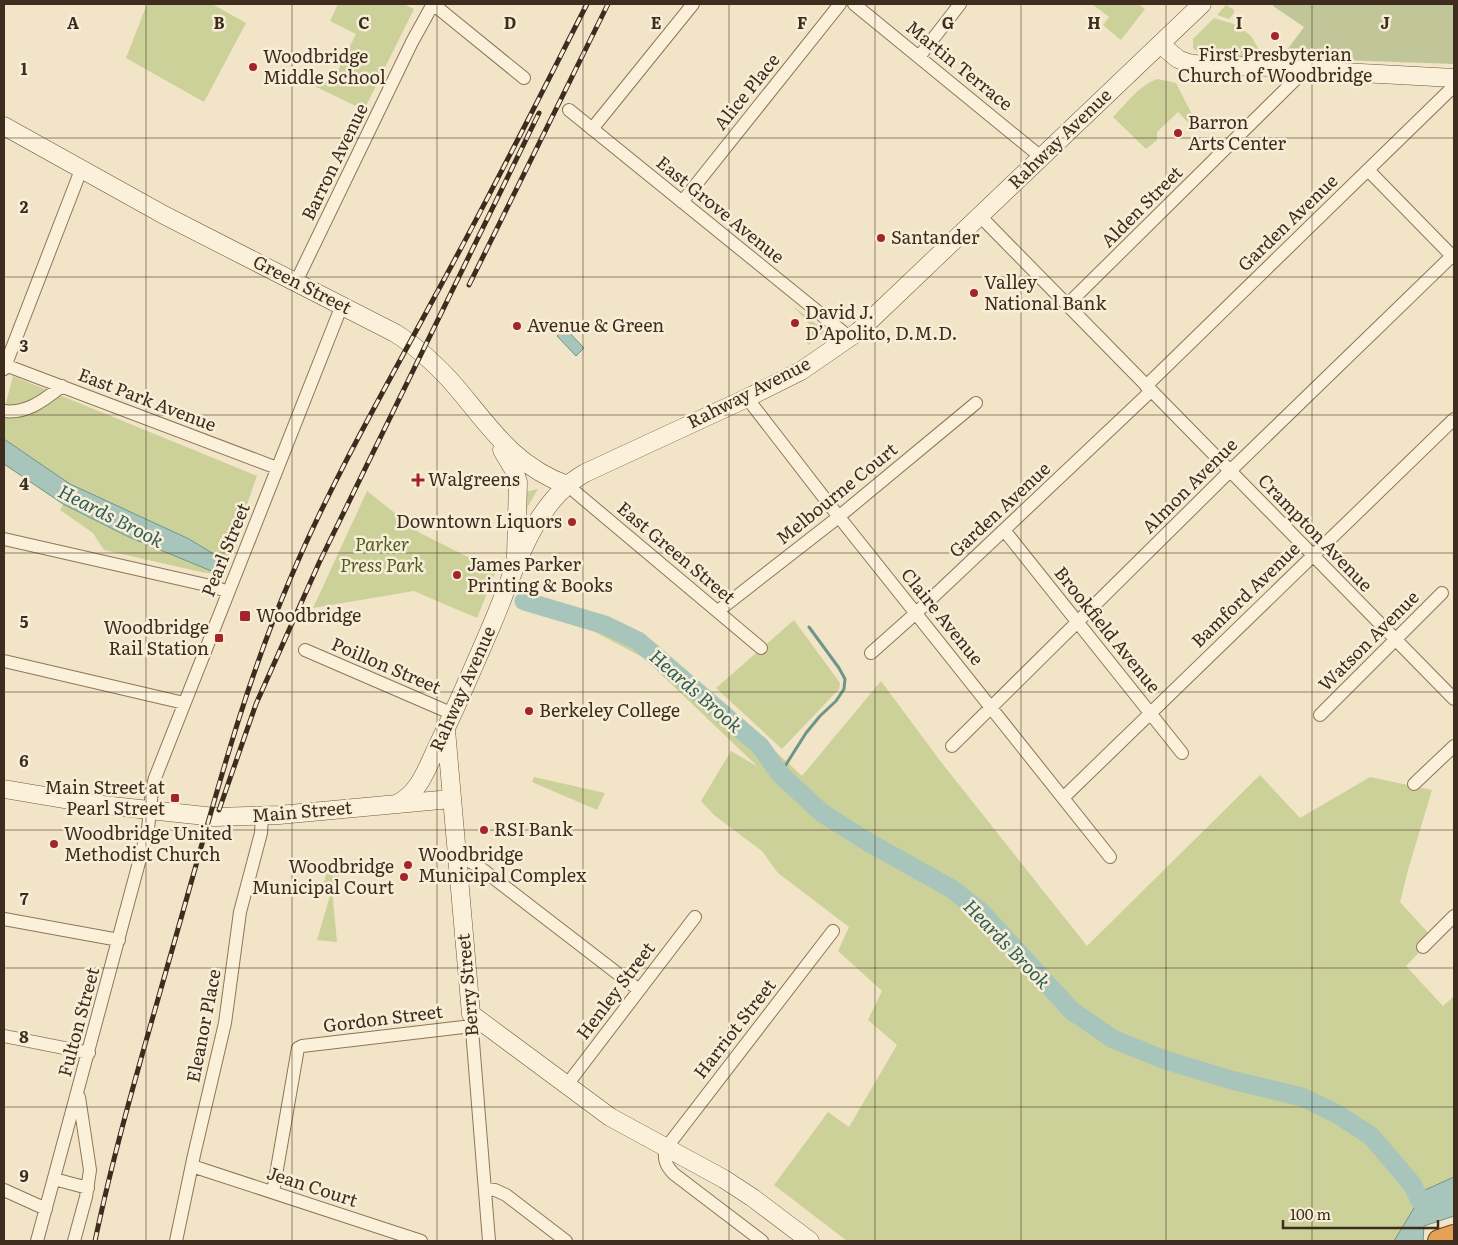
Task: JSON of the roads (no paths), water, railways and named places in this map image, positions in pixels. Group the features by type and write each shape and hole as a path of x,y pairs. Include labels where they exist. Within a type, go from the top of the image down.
{"highway":[{"path":"1439,1241 1454,1236"}],"main road":[{"name":"Rahway Avenue","path":"396,804 406,799 418,786 449,722 525,544 539,519 555,497 567,485 585,473 747,398 800,370 859,331 1202,4"},
{"path":"1160,44 1178,59 1188,63 1454,78"},
{"name":"Green Street","path":"4,126 178,222 395,333 417,348 445,374 484,422 525,463 542,474 567,485"},
{"path":"484,422 510,464 518,482 516,567"},
{"name":"Berry Street","path":"449,722 451,799 471,1020"},
{"name":"Main Street","path":"4,789 93,804 201,816 262,816 451,799"},
{"path":"471,1020 616,1121 696,1163 739,1189 810,1241"}],"street":[{"path":"433,4 524,78"},
{"name":"Barron Avenue","path":"296,282 408,50 433,4"},
{"path":"592,129 693,4"},
{"name":"Alice Place","path":"682,202 840,4"},
{"name":"Martin Terrace","path":"854,4 1041,157"},
{"path":"919,57 960,4"},
{"name":"Alden Street","path":"1067,305 1305,70"},
{"name":"Garden Avenue","path":"870,653 1004,530 1454,86"},
{"name":"East Grove Avenue","path":"569,110 850,337"},
{"path":"4,367 81,170"},
{"path":"1368,170 1454,256"},
{"name":"Crampton Avenue","path":"980,216 1454,699"},
{"name":"Almon Avenue","path":"952,746 1230,471 1454,256"},
{"name":"Pearl Street","path":"150,810 155,778 342,305"},
{"name":"East Park Avenue","path":"4,367 62,386 277,468"},
{"path":"4,411 19,411 34,406 62,386"},
{"name":"Claire Avenue","path":"747,398 1110,857"},
{"name":"Melbourne Court","path":"718,611 839,516 976,402"},
{"name":"Bamford Avenue","path":"1064,797 1454,418"},
{"name":"East Green Street","path":"567,485 761,648"},
{"name":"Brookfield Avenue","path":"1004,530 1182,753"},
{"path":"4,539 215,587 228,592"},
{"name":"Watson Avenue","path":"1320,714 1442,593"},
{"name":"Poillon Street","path":"305,650 449,722"},
{"path":"4,661 184,703"},
{"path":"1414,784 1454,746"},
{"name":"Fulton Street","path":"37,1241 119,940 148,829 150,810"},
{"name":"Eleanor Place","path":"176,1241 225,1023 240,912 261,834 262,816"},
{"path":"457,858 467,860 478,866 639,990"},
{"path":"1423,947 1454,916"},
{"name":"Henley Street","path":"566,1086 695,917"},
{"path":"4,919 119,940"},
{"name":"Harriot Street","path":"666,1148 833,931"},
{"name":"Gordon Street","path":"273,1192 298,1048 471,1020"},
{"name":"Berry Street","path":"471,1020 489,1241"},
{"path":"4,1036 89,1053"},
{"path":"74,1241 88,1188 89,1162 79,1099 82,1080"},
{"path":"666,1148 664,1158 671,1171 748,1237 762,1241"},
{"name":"Jean Court","path":"192,1166 421,1241"},
{"path":"54,1180 88,1188"},
{"path":"485,1189 495,1190 506,1195 566,1241"},
{"path":"4,1190 46,1209"}],"water":[{"path":"565,328 584,348 576,356 557,336"},
{"path":"4,439 70,484 189,539 227,562 221,575 129,537 63,504 4,464"},
{"path":"1454,1177 1454,1216 1424,1226 1423,1241 1394,1241 1425,1190"}],"waterway":[{"name":"Heards Brook","path":"524,601 605,625 638,641 760,746 780,774 822,813 868,842 952,889 981,912 1072,1011 1113,1039 1165,1060 1231,1080 1302,1097 1337,1114 1371,1136 1412,1184 1420,1200 1428,1208"},
{"path":"780,774 806,733 836,701 844,689 845,679 839,668 809,627"}],"railway":[{"path":"95,1241 123,1123 216,795 257,663 273,620 307,541 341,470 474,224 587,4"},
{"path":"469,285 608,4"},
{"path":"219,810 256,704 319,563 539,113"}],"place":[{"name":"First Presbyterian Church of Woodbridge","path":"1275,36"},
{"name":"Woodbridge Middle School","path":"253,67"},
{"name":"Barron Arts Center","path":"1178,133"},
{"name":"Santander","path":"881,238"},
{"name":"Valley National Bank","path":"974,293"},
{"name":"David J. D’Apolito, D.M.D.","path":"795,323"},
{"name":"Avenue & Green","path":"517,326"},
{"name":"Walgreens","path":"418,480"},
{"name":"Downtown Liquors","path":"572,522"},
{"name":"James Parker Printing & Books","path":"457,575"},
{"name":"Woodbridge","path":"245,616"},
{"name":"Woodbridge Rail Station","path":"219,638"},
{"name":"Berkeley College","path":"529,711"},
{"name":"Main Street at Pearl Street","path":"175,798"},
{"name":"RSI Bank","path":"484,830"},
{"name":"Woodbridge United Methodist Church","path":"54,844"},
{"name":"Woodbridge Municipal Complex","path":"408,865"},
{"name":"Woodbridge Municipal Court","path":"404,877"}],"park label":[{"name":"Parker Press Park","path":"382,555"}]}
